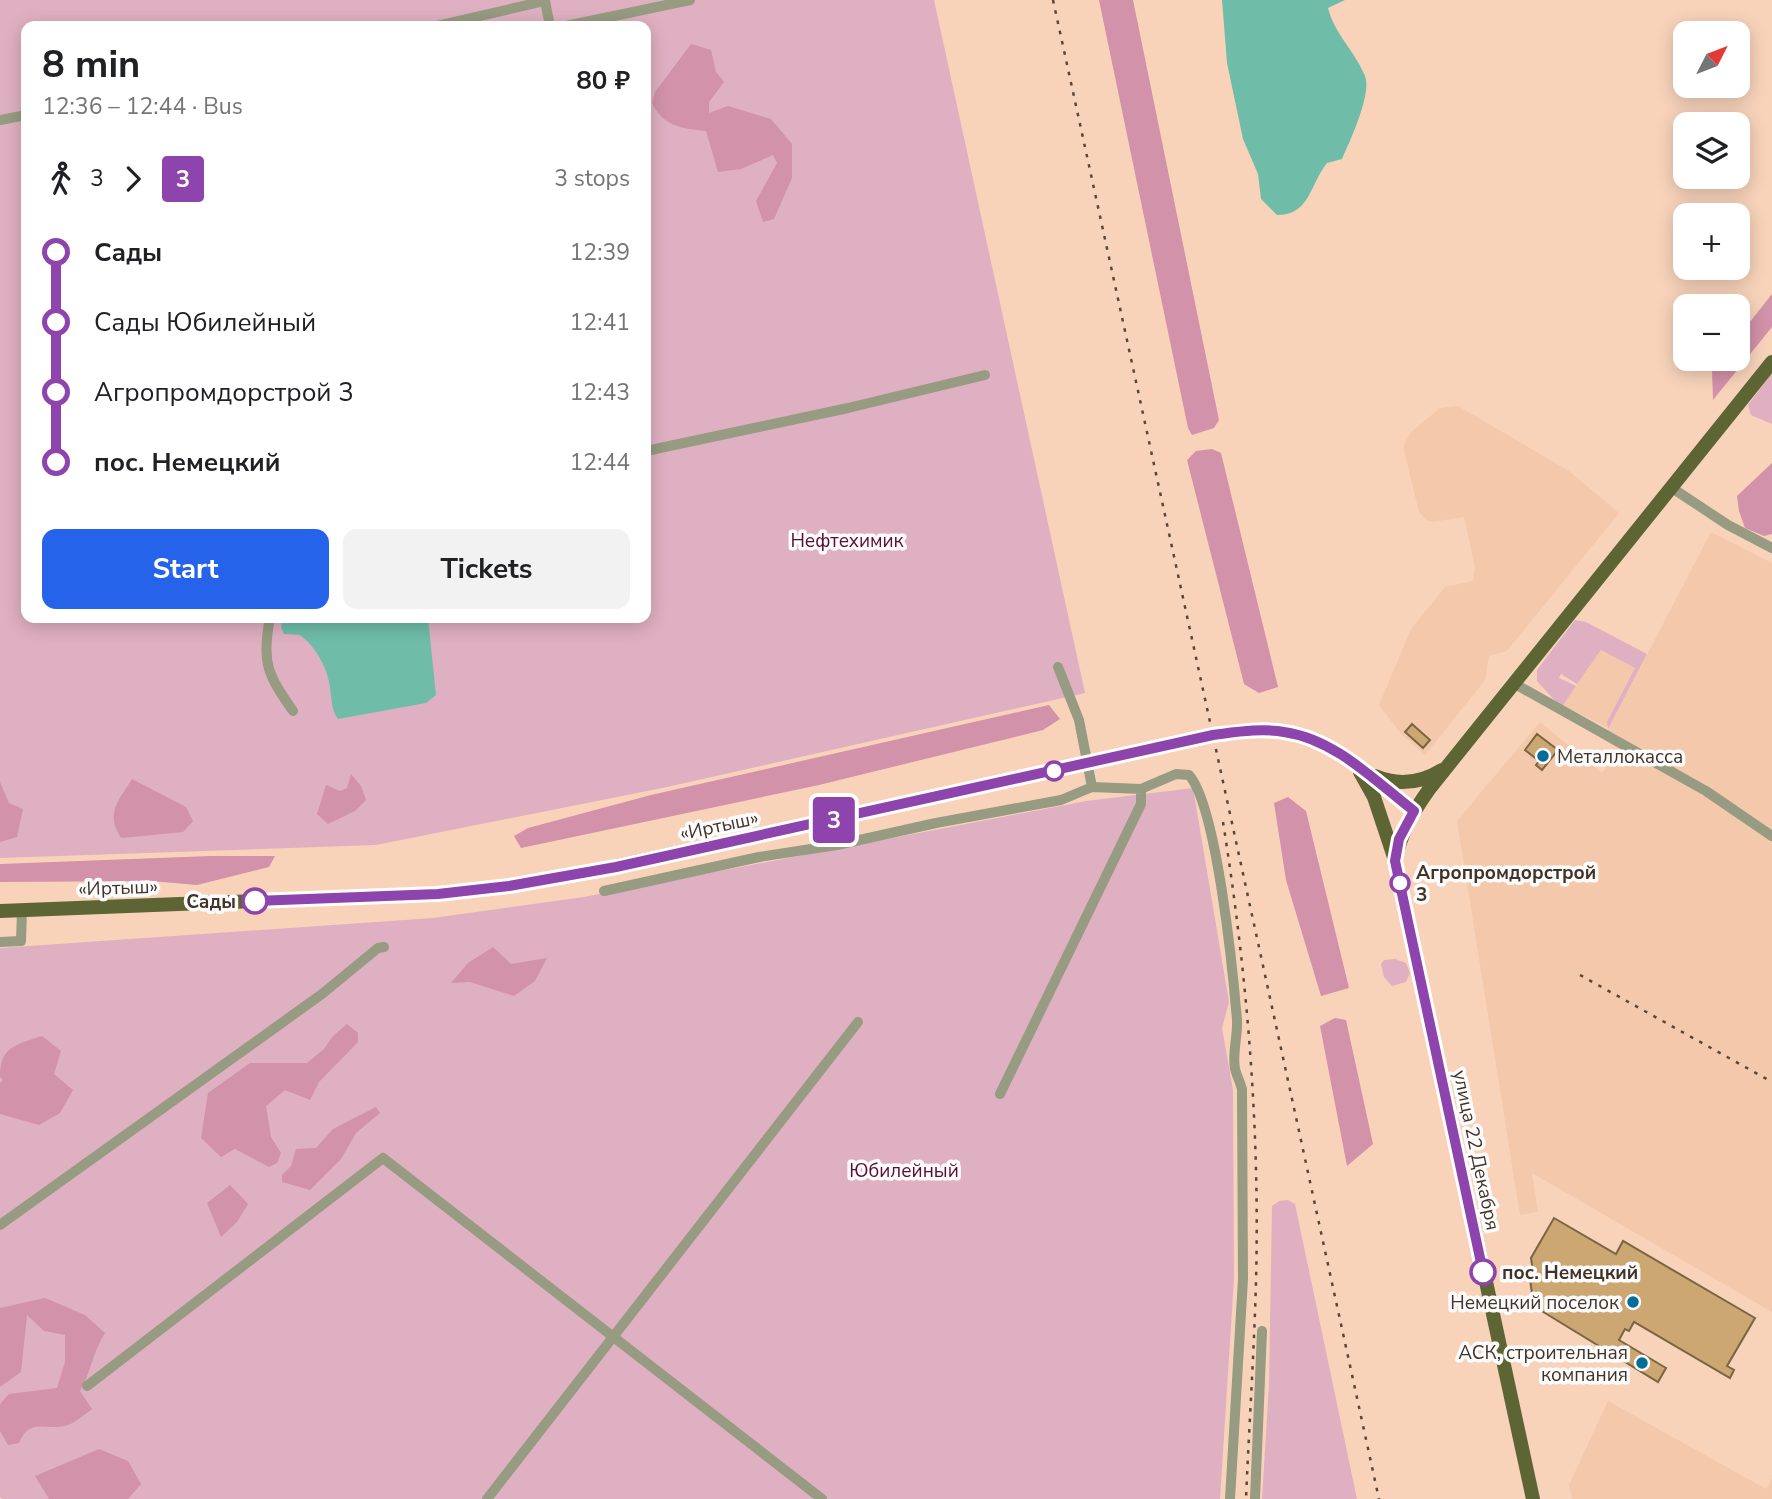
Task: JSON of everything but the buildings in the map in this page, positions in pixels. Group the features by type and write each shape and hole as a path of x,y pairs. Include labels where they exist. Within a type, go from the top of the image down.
{"main road":[{"name":"улица 22 Декабря","path":"1533,1499 1395,861 1399,839 1414,811 1449,765 1772,362"},
{"name":"«Иртыш»","path":"0,911 438,894 509,886 616,867 1213,735 1257,730 1285,732 1312,740 1354,765 1414,811"},
{"path":"1354,765 1379,778 1396,782 1428,778 1449,765"},
{"path":"1354,765 1374,797 1395,861"}],"street":[{"path":"590,21 690,0"},
{"path":"458,21 545,1 550,21"},
{"path":"0,120 21,116"},
{"path":"651,450 985,376"},
{"path":"1672,488 1728,525 1772,548"},
{"path":"269,623 266,663 275,685 293,711"},
{"path":"1058,667 1079,720 1092,786"},
{"path":"1515,684 1706,791 1772,836"},
{"path":"604,891 759,857 836,845 1062,800 1092,786 1141,789 1176,774 1189,775 1197,784 1213,845 1238,1023 1236,1069 1241,1089 1244,1156 1243,1279 1230,1499"},
{"path":"1000,1094 1141,804 1141,789"},
{"path":"0,942 21,941 22,910"},
{"path":"0,1225 322,994 378,948 384,947"},
{"path":"487,1499 858,1022"},
{"path":"87,1386 381,1158 615,1336 822,1499"},
{"path":"1255,1499 1262,1331"}],"shaded area":[{"path":"1099,0 1133,0 1219,420 1214,428 1192,435 1188,428"},
{"path":"691,44 711,50 716,72 724,82 709,102 709,113 728,106 771,119 792,144 792,178 774,219 763,222 756,201 777,163 773,155 741,169 718,172 706,131 668,122 652,103 655,92"},
{"path":"1772,294 1772,327 1750,354 1750,322"},
{"path":"1712,371 1736,371 1713,400"},
{"path":"1458,406 1569,471 1619,513 1507,651 1489,656 1485,680 1425,755 1402,735 1379,705 1411,629 1445,587 1473,581 1475,567 1464,517 1432,522 1419,512 1403,446 1411,432 1440,408"},
{"path":"1212,449 1221,453 1278,687 1259,693 1244,684 1187,460 1196,451"},
{"path":"1772,463 1772,534 1764,536 1745,528 1737,496"},
{"path":"1711,532 1772,563 1772,1312 1532,1173 1538,1212 1520,1215 1457,821 1540,722 1602,773 1620,750 1603,739"},
{"path":"1601,650 1635,668 1607,722 1608,728 1563,705"},
{"path":"1049,705 1060,719 1043,730 819,785 521,848 514,836 528,828 651,795"},
{"path":"351,774 361,786 366,800 355,811 328,824 317,814 326,785 340,791 347,788"},
{"path":"132,779 186,807 193,821 183,832 121,838 114,821 115,808"},
{"path":"0,782 9,803 23,809 17,837 0,842"},
{"path":"1288,797 1306,811 1349,988 1321,996 1286,880 1274,803"},
{"path":"275,856 269,867 197,885 151,881 0,882 0,864"},
{"path":"493,947 511,964 547,958 535,981 514,996 470,982 451,983 468,963"},
{"path":"1335,1018 1346,1020 1373,1144 1347,1166 1320,1026"},
{"path":"347,1024 358,1033 358,1042 319,1082 310,1100 285,1090 266,1106 271,1137 281,1153 277,1163 269,1167 235,1149 221,1157 201,1138 208,1093 250,1063 307,1063"},
{"path":"42,1036 61,1051 54,1074 73,1090 60,1113 39,1125 0,1114 0,1083 3,1080 0,1077 3,1059 11,1048"},
{"path":"376,1107 380,1113 356,1133 341,1159 310,1190 282,1182 282,1175 291,1166 296,1149 316,1148 333,1129"},
{"path":"230,1185 248,1204 237,1222 221,1237 207,1203"},
{"path":"45,1298 85,1315 105,1333 80,1391 92,1409 68,1425 34,1427 23,1435 19,1443 8,1445 0,1431 0,1404 9,1394 57,1388 65,1362 65,1335 44,1331 27,1315 21,1372 0,1387 0,1308"},
{"path":"1608,1401 1766,1489 1772,1478 1772,1499 1572,1499 1569,1485"},
{"path":"99,1449 128,1461 141,1484 128,1499 49,1499 35,1476"}],"green space":[{"name":"Нефтехимик","path":"0,0 934,0 1085,693 667,787 376,845 0,858"},
{"path":"1772,373 1772,424 1751,415 1748,405"},
{"path":"1575,620 1586,622 1647,654 1608,729 1607,722 1635,668 1601,650 1577,684 1561,674 1559,678 1576,686 1563,705 1559,705 1537,681 1537,670"},
{"name":"Юбилейный","path":"1193,788 1229,1002 1222,1028 1233,1090 1234,1279 1220,1499 0,1497 0,948 433,918 584,897 1086,801"},
{"path":"1395,959 1406,963 1410,973 1406,982 1392,986 1384,977 1381,964 1384,960"},
{"path":"1288,1200 1295,1204 1357,1499 1262,1499 1269,1384 1272,1206 1279,1201"}],"water":[{"path":"1222,0 1345,0 1328,8 1335,27 1365,76 1363,105 1342,159 1327,163 1303,205 1288,214 1277,215 1261,199 1258,174 1243,139 1227,63"},
{"path":"282,623 429,623 436,695 426,703 338,719 327,675 314,649 300,635 284,634"}],"railway":[{"path":"1053,0 1379,1499"},
{"path":"1223,822 1245,993 1256,1166 1256,1282 1246,1499"},
{"path":"1580,975 1772,1082"}],"bus line":[{"name":"3","path":"255,901 438,894 509,886 616,867 1213,735 1257,730 1285,732 1312,740 1346,758 1414,811 1399,839 1395,861 1483,1272"}],"place":[{"name":"Металлокасса","path":"1543,756"},
{"name":"Агропромдорстрой 3","path":"1400,883"},
{"name":"Сады","path":"255,901"},
{"name":"пос. Немецкий","path":"1483,1272"},
{"name":"Немецкий поселок","path":"1633,1302"},
{"name":"АСК, строительная компания","path":"1642,1363"}]}
